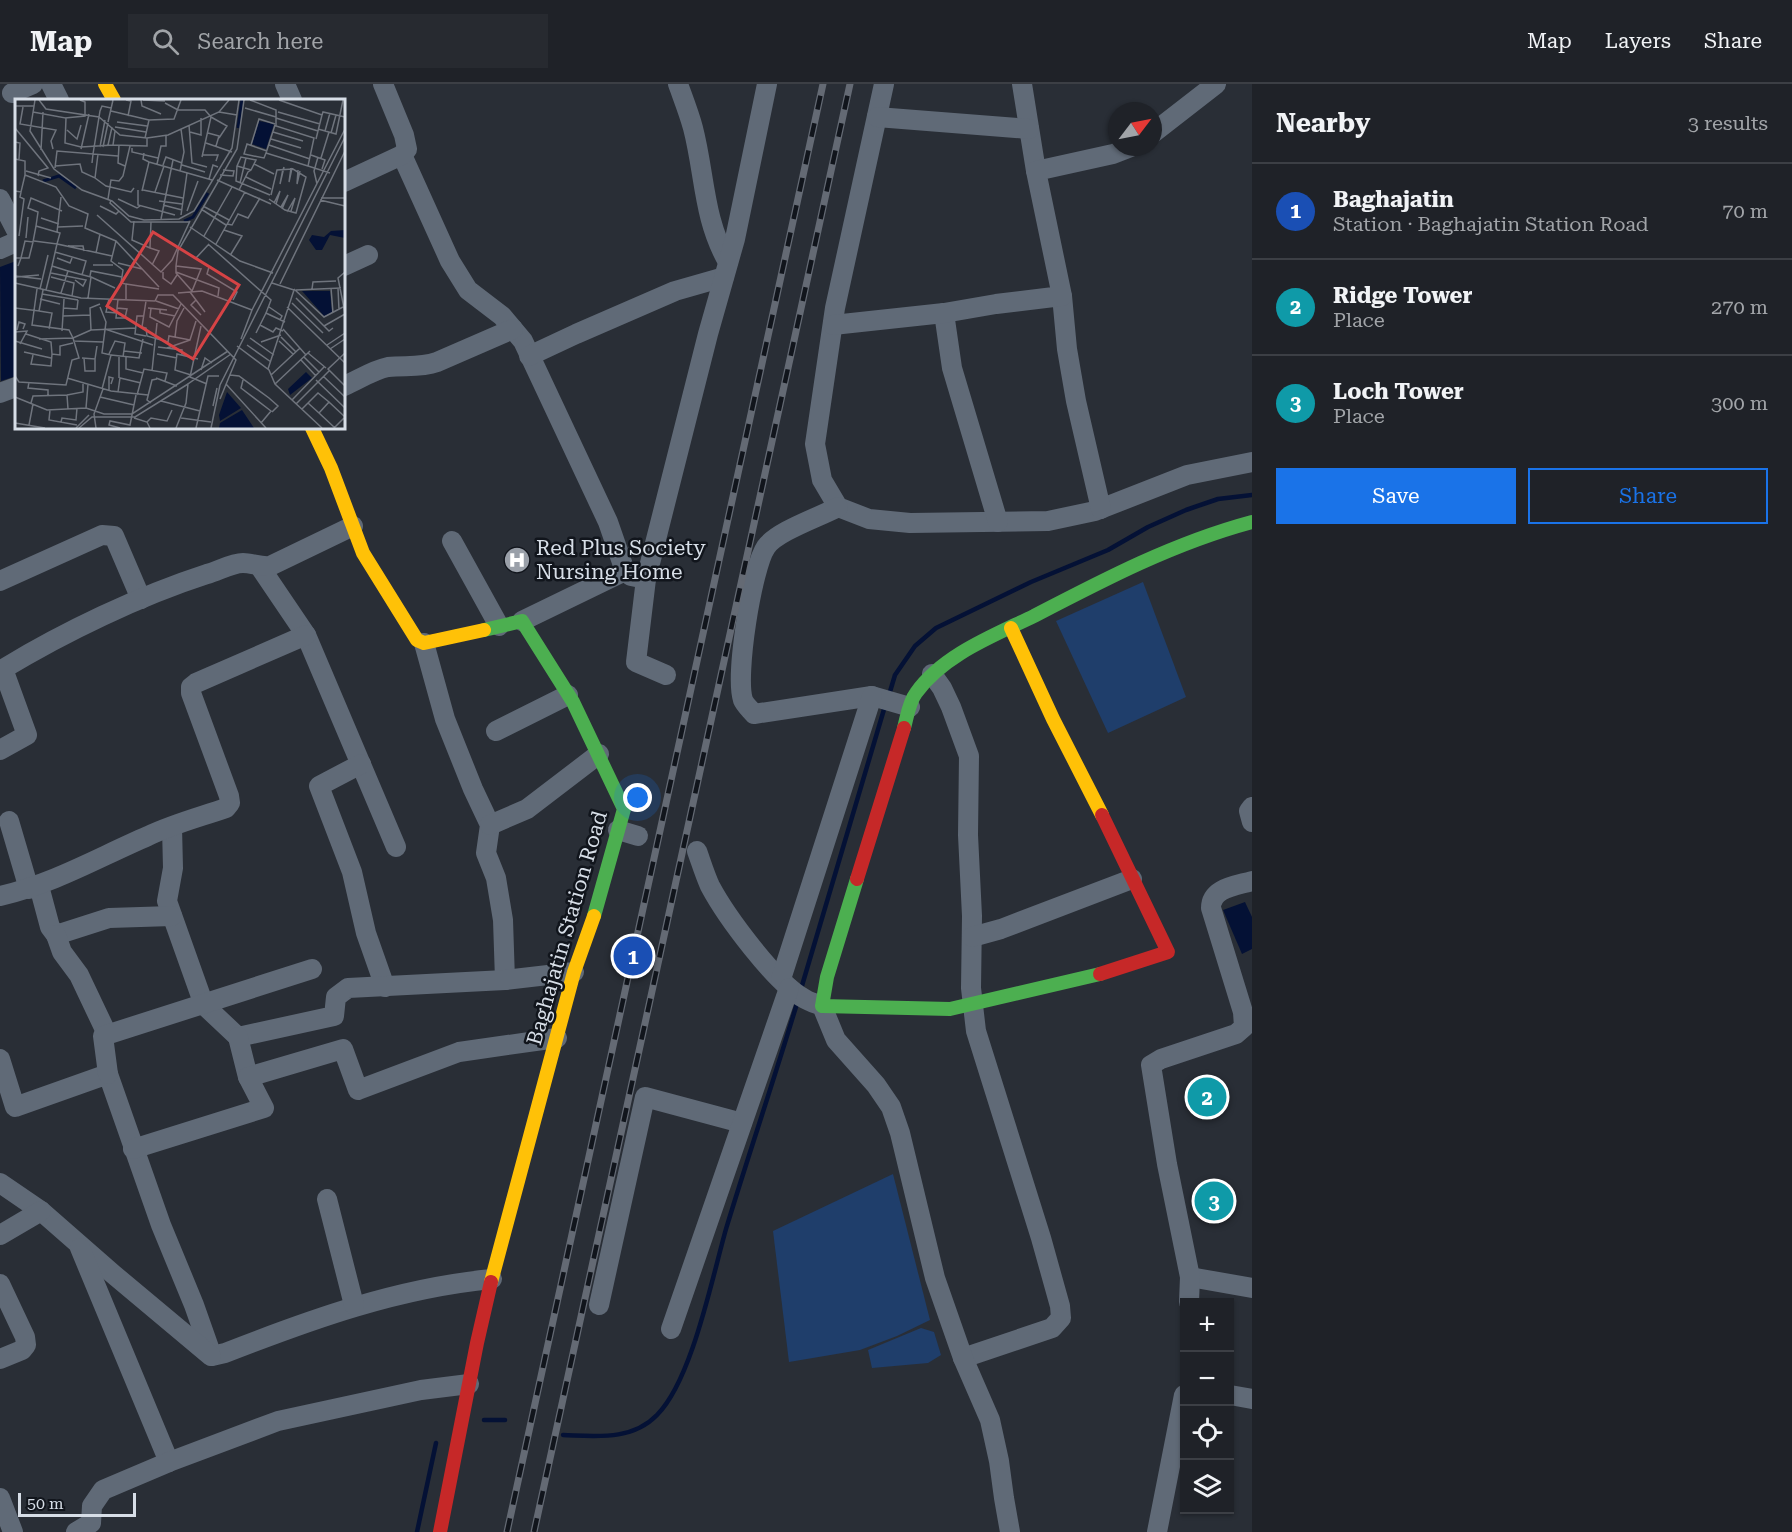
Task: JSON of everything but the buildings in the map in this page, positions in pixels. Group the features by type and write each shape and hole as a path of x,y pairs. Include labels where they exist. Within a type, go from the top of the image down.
{"street":[{"path":"12,93 33,84"},
{"path":"51,84 58,99"},
{"path":"105,84 113,99"},
{"path":"285,84 292,99"},
{"path":"345,182 402,155 407,149 404,135 383,84"},
{"path":"678,84 693,127 706,199 726,269"},
{"path":"666,675 636,662 646,579 735,239 767,84"},
{"path":"831,511 815,444 832,325 884,84"},
{"path":"1022,84 1036,171 1062,296 1076,401 1101,509"},
{"path":"1162,126 1216,84"},
{"path":"877,117 1029,129"},
{"path":"402,155 450,261 468,290 502,316 523,341 608,522 626,572 631,576 646,579"},
{"path":"1036,171 1108,155"},
{"path":"0,199 15,229"},
{"path":"0,249 15,242"},
{"path":"345,266 368,255"},
{"path":"529,356 726,269"},
{"path":"832,325 944,313 1062,296"},
{"path":"944,313 952,368 998,522"},
{"path":"345,386 388,367 424,367 513,329"},
{"path":"0,393 15,387"},
{"path":"312,429 331,468 363,553 417,639 424,643 522,621 626,572"},
{"path":"905,705 872,696 754,714 743,700 741,681 745,633 760,559 766,546 775,538 831,511 869,519 910,523 1048,521 1101,509 1187,475 1252,462"},
{"path":"799,993 826,977 905,705 932,674 963,653 1110,576 1189,541 1252,522"},
{"path":"0,750 27,735 3,669 33,651 141,599 182,582 242,563 260,567 270,566 353,526"},
{"path":"0,581 102,535 111,534 114,536 141,599"},
{"path":"452,541 499,626"},
{"path":"260,567 306,635 396,847"},
{"name":"Baghajatin Station Road","path":"440,1532 451,1469 492,1279 574,972 596,911 624,809 599,754 568,695 522,621"},
{"path":"799,993 929,1009 950,1009 1096,975 1168,952 1053,719 1011,628"},
{"path":"0,896 34,888 84,868 150,835 226,808 230,803 229,796 191,693 191,687 196,682 306,635"},
{"path":"424,643 446,719 473,789 490,825 486,853 496,878 503,920 505,980"},
{"path":"932,674 951,707 969,756 971,988 976,1030 1041,1238 1060,1306 1061,1318 1052,1328 963,1358"},
{"path":"495,731 568,695"},
{"path":"671,1329 742,1123 799,993 872,696"},
{"path":"490,825 527,809 599,754"},
{"path":"361,764 319,786 352,872 366,933 385,987"},
{"path":"1252,807 1250,811 1252,822"},
{"path":"9,820 50,927 56,935 62,952 79,975 107,1034"},
{"path":"133,1149 264,1108 248,1077 238,1037 204,1005 167,901 173,868 172,827"},
{"path":"618,830 638,836"},
{"path":"697,851 709,884 728,917 799,993 876,1085 891,1107 900,1133 935,1278 963,1358 990,1420 1010,1532"},
{"path":"972,937 1001,929 1132,879"},
{"path":"1189,1298 1190,1277 1167,1164 1151,1065 1161,1059 1236,1034 1244,1026 1243,1012 1211,908 1211,899 1216,893 1252,881"},
{"path":"56,935 109,918 172,916"},
{"path":"212,1356 194,1305 160,1225 151,1194 133,1149 108,1074 104,1036 312,969"},
{"path":"557,1038 459,1052 358,1090 334,1016 336,997 348,988 505,980 574,972"},
{"path":"238,1037 334,1016"},
{"path":"248,1077 343,1049"},
{"path":"0,1059 3,1084 15,1107 108,1074"},
{"path":"599,1305 645,1097 742,1123"},
{"path":"0,1183 41,1211 212,1356"},
{"path":"327,1199 354,1305"},
{"path":"0,1234 41,1211"},
{"path":"78,1244 169,1462"},
{"path":"1190,1277 1252,1288"},
{"path":"212,1356 354,1305 459,1282 492,1279"},
{"path":"0,1284 25,1337 26,1345 22,1350 0,1359"},
{"path":"75,1532 91,1522 92,1506 103,1490 278,1420 421,1390 469,1384"},
{"path":"1234,1396 1252,1399"},
{"path":"1157,1532 1183,1406"},
{"path":"0,1498 13,1532"}],"shaded area":[{"path":"15,261 15,376 1,381 0,267"},
{"path":"1143,582 1186,697 1108,733 1056,621"},
{"path":"1245,902 1252,917 1252,949 1242,954 1223,910"},
{"path":"893,1174 930,1320 860,1350 789,1362 773,1231"},
{"path":"921,1328 934,1332 941,1355 928,1363 872,1368 868,1350"}],"waterway":[{"path":"889,695 895,675 915,646 936,628 1031,582 1108,550 1148,527 1186,510 1218,499 1252,495"},
{"path":"801,989 885,706"},
{"path":"563,1435 613,1435 636,1429 657,1415 681,1378 691,1354 726,1229 798,1000"},
{"path":"484,1420 505,1420"},
{"path":"417,1532 436,1443"}],"railway":[{"path":"507,1532 823,84"},
{"path":"534,1532 850,84"}],"traffic: fast":[{"path":"904,728 916,693 927,680 954,657 1140,563 1195,540 1252,522"},
{"path":"484,630 522,621 573,702 624,809 594,916"},
{"path":"857,879 827,977 822,1006 950,1009 1100,974"}],"traffic: slow":[{"path":"105,84 113,99"},
{"path":"312,429 331,468 363,553 417,640 424,643 484,630"},
{"path":"1011,628 1053,719 1102,815"},
{"path":"491,1282 574,972 594,916"}],"traffic: jam":[{"path":"857,879 904,728"},
{"path":"1100,974 1168,952 1102,815"},
{"path":"440,1532 491,1282"}],"place":[{"name":"Red Plus Society Nursing Home","path":"517,560"},
{"name":"Baghajatin","path":"633,956"},
{"name":"Ridge Tower","path":"1207,1097"},
{"name":"Loch Tower","path":"1214,1201"}]}
